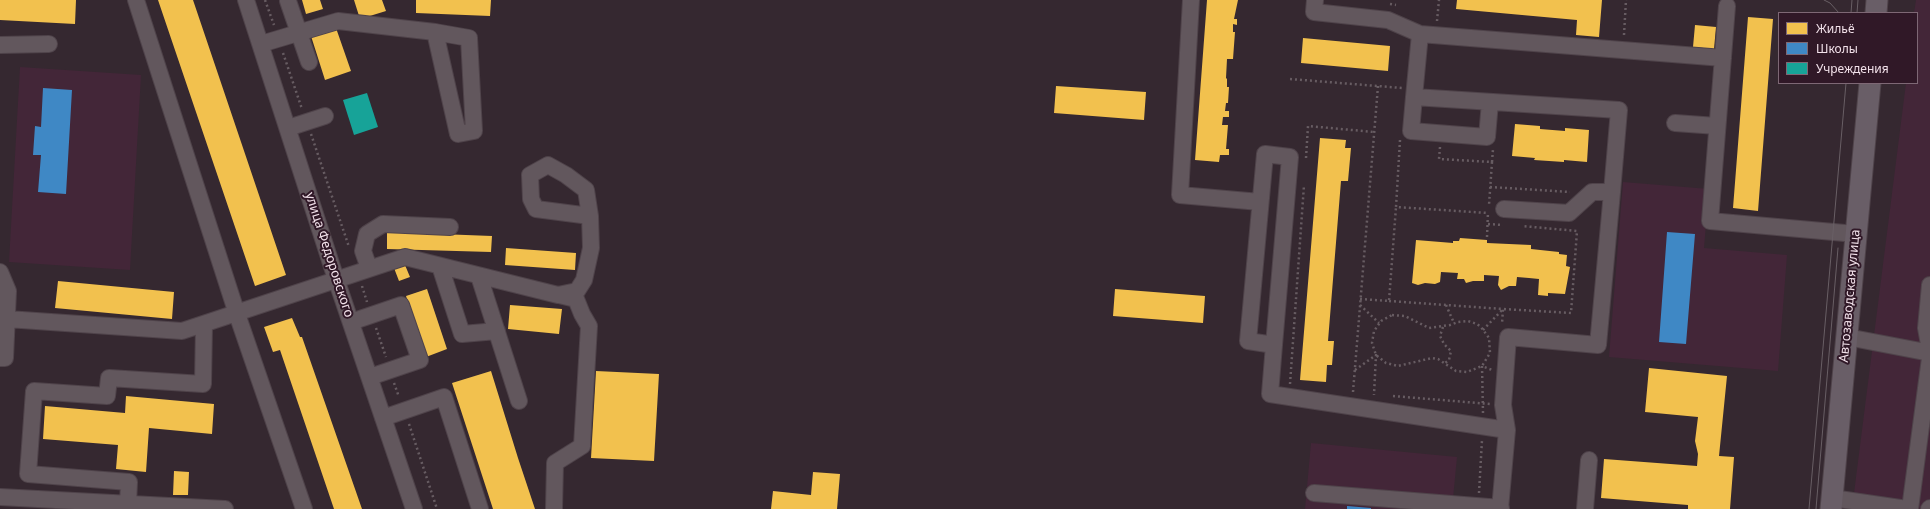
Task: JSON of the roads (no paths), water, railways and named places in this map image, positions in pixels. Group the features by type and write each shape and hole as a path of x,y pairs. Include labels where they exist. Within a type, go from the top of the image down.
{"main road":[{"path":"1876,12 1877,0"},
{"name":"Автозаводская улица","path":"1832,504 1870,84"}],"street":[{"path":"136,0 237,314 304,509"},
{"name":"улица Федоровского","path":"246,0 336,279 414,509"},
{"path":"1191,0 1180,195 1260,202"},
{"path":"1315,0 1314,12 1388,20 1427,34 1723,58"},
{"path":"288,1 309,62"},
{"path":"1728,6 1710,221 1856,234"},
{"path":"261,44 338,21 435,32 469,38 474,131 458,134 435,32"},
{"path":"1427,34 1407,94 1411,131 1486,137 1490,102"},
{"path":"0,45 49,44"},
{"path":"1314,493 1336,502 1500,508 1507,430 1503,405 1508,337 1598,345 1619,110 1490,102 1407,94"},
{"path":"288,128 325,116"},
{"path":"1675,123 1718,126"},
{"path":"1274,345 1248,341 1265,154 1290,157 1270,394 1507,430"},
{"path":"1504,209 1569,213 1592,192 1612,192"},
{"path":"558,295 577,291 584,280 591,248 590,216"},
{"path":"369,268 363,250 367,234 383,224 450,226"},
{"path":"7,319 182,331 237,314 404,257 576,299 582,314 590,326 582,446 555,463 554,509"},
{"path":"440,266 462,334 498,331"},
{"path":"0,272 8,291 5,358 0,358"},
{"path":"479,276 498,331 519,401"},
{"path":"1847,337 1930,352 1926,328 1930,285"},
{"path":"351,322 401,304 420,360 370,377"},
{"path":"128,504 129,482 28,474 34,391 107,396 109,378 203,384 204,325"},
{"path":"1832,504 1908,509 1930,358"},
{"path":"383,418 444,398 480,509"},
{"path":"1585,509 1589,460"},
{"path":"0,497 224,509"}],"tram line":[{"path":"1824,0 1830,3 1838,12"},
{"path":"1851,12 1852,0"},
{"path":"1857,12 1858,0"},
{"path":"1809,509 1846,84"},
{"path":"1816,509 1838,248"}]}
